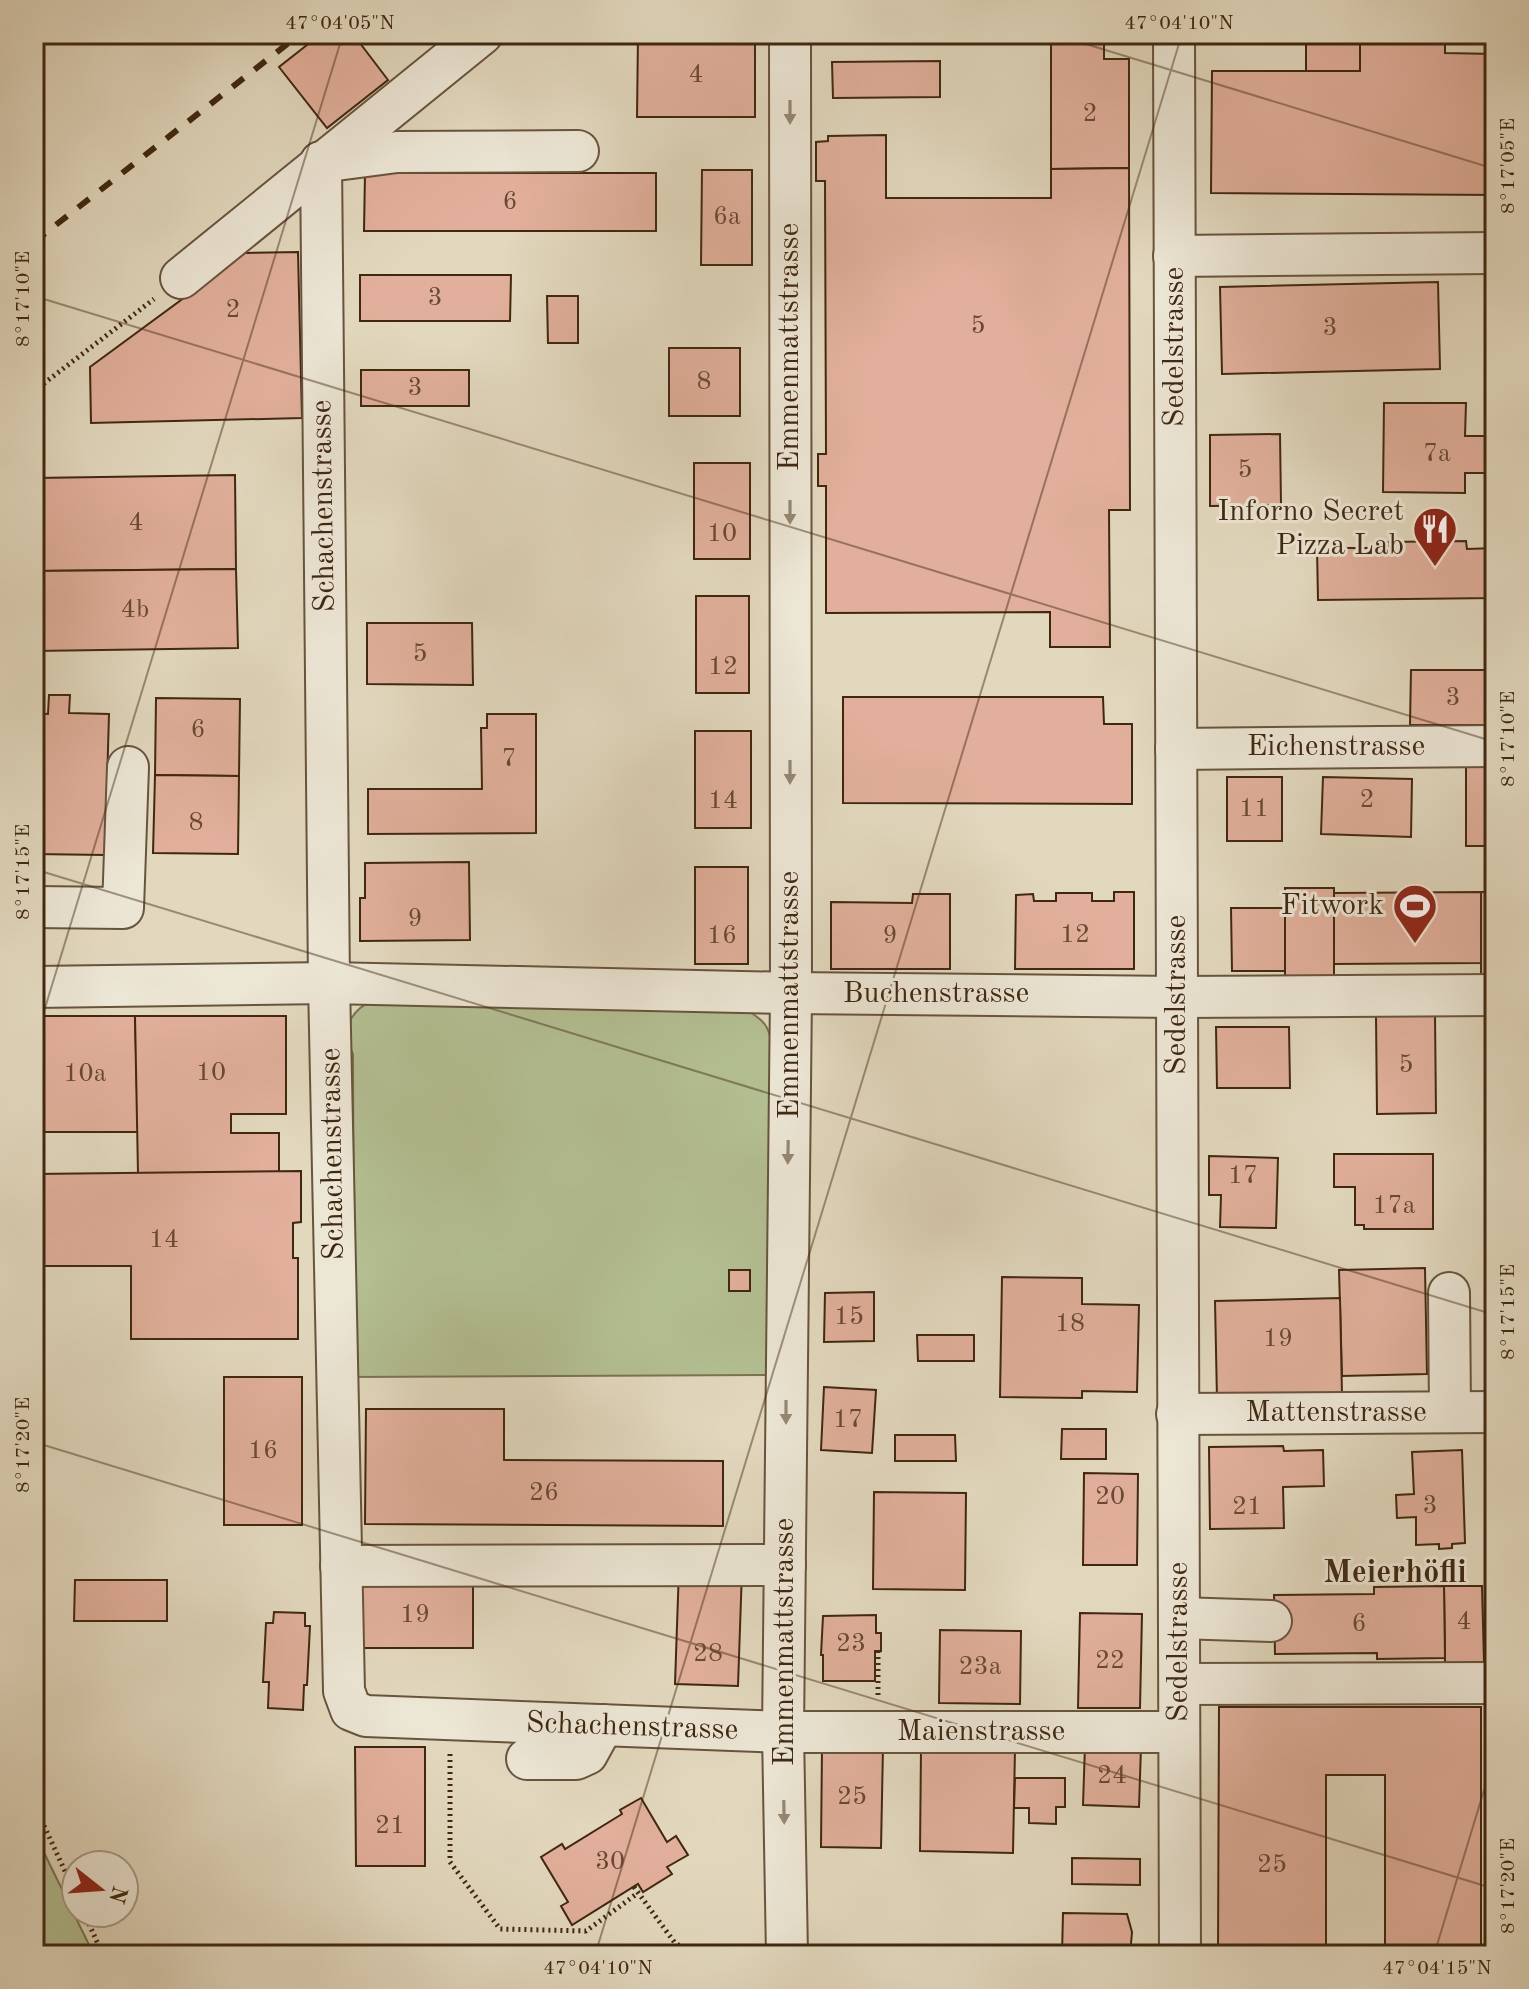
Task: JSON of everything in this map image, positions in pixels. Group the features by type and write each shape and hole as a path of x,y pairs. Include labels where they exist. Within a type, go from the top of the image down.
{"street":[{"path":"181,278 482,34"},
{"name":"Emmenmattstrasse","path":"787,1955 783,1732 791,993 806,933 790,34"},
{"name":"Sedelstrasse","path":"1174,34 1180,1955"},
{"path":"321,162 397,152 578,151"},
{"name":"Schachenstrasse","path":"321,162 329,983 344,1691 351,1710 366,1716 783,1732"},
{"path":"1174,256 1495,253"},
{"name":"Eichenstrasse","path":"1176,749 1495,746"},
{"path":"34,907 123,908 128,767"},
{"name":"Buchenstrasse","path":"34,987 329,983 1177,997 1495,995"},
{"path":"1449,1293 1450,1412"},
{"name":"Mattenstrasse","path":"1177,1414 1495,1412"},
{"path":"341,1566 785,1565"},
{"path":"1179,1618 1271,1621"},
{"path":"1180,1684 1495,1683"},
{"path":"527,1759 576,1759 587,1754 603,1725"},
{"name":"Maienstrasse","path":"783,1732 1179,1732"}],"path":[{"path":"34,391 181,278"},
{"path":"450,1745 450,1862 500,1929 586,1931 636,1890 675,1943 695,1955"},
{"path":"34,1804 60,1860"},
{"path":"91,1929 103,1955"}],"green space":[{"path":"373,1000 745,1009 759,1018 769,1032 774,1053 775,1375 349,1377 354,1332 353,1054 347,1037 353,1016"},
{"path":"34,1832 60,1885 60,1929 81,1929 94,1955 34,1955"}],"building":[{"path":"321,34 353,34 388,80 327,128 279,67"},
{"path":"638,34 755,34 755,117 637,117"},
{"path":"1051,34 1104,34 1104,59 1129,59 1129,168 1051,169"},
{"path":"1306,34 1360,34 1360,71 1306,71"},
{"path":"1360,34 1445,34 1445,53 1495,54 1495,195 1211,193 1212,71 1360,71"},
{"path":"940,61 940,97 833,98 832,62"},
{"path":"886,135 886,198 1051,198 1051,169 1129,168 1130,510 1109,510 1110,647 1050,647 1050,612 826,613 826,486 818,486 818,454 826,454 825,181 816,181 816,142 828,141 828,136"},
{"path":"702,170 752,170 752,265 701,265"},
{"path":"365,173 656,173 656,231 364,231"},
{"path":"298,252 302,418 91,423 90,367 245,253"},
{"path":"360,275 511,275 510,321 360,321"},
{"path":"1438,282 1440,369 1222,374 1220,287"},
{"path":"547,296 578,296 578,343 548,343"},
{"path":"669,348 740,348 740,416 669,416"},
{"path":"361,370 469,370 469,406 361,406"},
{"path":"1384,403 1466,403 1465,436 1490,436 1490,473 1465,473 1465,493 1383,492"},
{"path":"1280,434 1281,505 1210,506 1210,435"},
{"path":"694,463 750,463 750,559 694,559"},
{"path":"235,475 236,569 36,571 35,478"},
{"path":"1466,541 1467,549 1495,548 1495,598 1318,600 1317,548 1388,548 1387,542"},
{"path":"236,569 238,648 34,651 34,571"},
{"path":"696,596 749,596 749,693 696,693"},
{"path":"367,623 472,623 473,685 367,684"},
{"path":"1411,670 1495,670 1495,725 1410,725"},
{"path":"49,695 70,695 69,713 109,714 105,855 34,854 34,713 48,714"},
{"path":"843,697 1103,697 1104,724 1132,724 1132,804 843,803"},
{"path":"156,698 240,699 239,776 155,775"},
{"path":"487,714 536,714 536,833 368,834 368,789 482,789 481,728 487,728"},
{"path":"695,731 751,731 751,828 695,828"},
{"path":"1466,765 1495,765 1495,846 1466,846"},
{"path":"155,775 239,776 238,854 153,853"},
{"path":"1227,777 1282,777 1282,841 1227,841"},
{"path":"1323,777 1412,779 1411,837 1321,834"},
{"path":"469,862 470,940 360,941 360,898 365,898 365,863"},
{"path":"695,867 748,867 748,964 695,964"},
{"path":"1285,888 1334,888 1334,984 1285,984"},
{"path":"1114,892 1134,892 1134,969 1015,969 1016,895 1033,894 1034,901 1056,901 1056,893 1092,893 1092,901 1114,901"},
{"path":"1481,892 1481,963 1334,964 1334,893"},
{"path":"1481,892 1495,892 1495,974 1481,974"},
{"path":"913,894 950,894 950,969 831,969 831,902 912,903"},
{"path":"1231,908 1285,908 1285,971 1232,971"},
{"path":"1435,1015 1436,1113 1377,1114 1376,1016"},
{"path":"34,1016 135,1016 138,1132 34,1132"},
{"path":"135,1016 286,1016 286,1114 231,1114 231,1133 279,1133 279,1173 138,1173"},
{"path":"1216,1027 1289,1027 1290,1088 1217,1088"},
{"path":"1334,1154 1433,1154 1433,1229 1364,1229 1364,1225 1355,1225 1355,1187 1334,1187"},
{"path":"1209,1156 1278,1158 1276,1228 1220,1227 1221,1195 1209,1195"},
{"path":"301,1171 301,1222 293,1223 293,1258 298,1258 298,1339 131,1339 131,1266 34,1266 34,1174"},
{"path":"1425,1268 1427,1374 1342,1376 1339,1270"},
{"path":"729,1270 750,1270 750,1291 729,1291"},
{"path":"1002,1277 1082,1278 1082,1304 1139,1305 1137,1392 1082,1391 1082,1398 1000,1397"},
{"path":"874,1292 874,1341 824,1342 825,1293"},
{"path":"1340,1298 1342,1395 1217,1399 1215,1301"},
{"path":"917,1335 974,1335 974,1361 918,1361"},
{"path":"224,1377 302,1377 302,1525 224,1525"},
{"path":"824,1387 876,1390 872,1453 821,1450"},
{"path":"366,1409 504,1409 504,1460 723,1461 723,1526 365,1524"},
{"path":"1062,1429 1106,1429 1106,1459 1061,1459"},
{"path":"895,1435 955,1435 956,1461 895,1461"},
{"path":"1283,1446 1284,1451 1323,1450 1324,1486 1283,1487 1284,1528 1210,1529 1209,1447"},
{"path":"1462,1450 1465,1543 1439,1549 1439,1544 1416,1545 1416,1517 1397,1518 1396,1495 1414,1494 1412,1452"},
{"path":"1084,1473 1138,1474 1137,1565 1083,1565"},
{"path":"874,1492 966,1493 965,1590 873,1589"},
{"path":"679,1568 742,1570 738,1686 675,1684"},
{"path":"75,1580 167,1580 167,1621 74,1621"},
{"path":"473,1582 473,1648 356,1648 356,1583"},
{"path":"1444,1586 1482,1586 1484,1662 1445,1663"},
{"path":"1444,1586 1445,1658 1377,1659 1377,1653 1275,1654 1274,1595 1374,1594 1374,1587"},
{"path":"274,1612 305,1613 305,1626 310,1626 303,1710 268,1708 269,1682 263,1682 266,1623 273,1623"},
{"path":"1080,1613 1142,1614 1140,1708 1078,1708"},
{"path":"876,1615 876,1633 881,1633 881,1651 875,1651 875,1681 823,1681 823,1616"},
{"path":"940,1630 1021,1631 1020,1704 939,1703"},
{"path":"1219,1707 1481,1707 1481,1955 1385,1955 1385,1775 1326,1775 1326,1955 1218,1955"},
{"path":"1085,1745 1141,1747 1139,1807 1083,1805"},
{"path":"355,1747 425,1747 425,1866 356,1866"},
{"path":"822,1747 883,1747 881,1848 821,1847"},
{"path":"921,1748 1015,1749 1013,1853 920,1851"},
{"path":"1015,1778 1065,1778 1065,1807 1056,1807 1056,1824 1029,1823 1029,1808 1014,1808"},
{"path":"641,1798 667,1842 676,1836 688,1855 667,1867 672,1874 643,1892 638,1884 572,1925 561,1906 568,1902 541,1857 562,1844 565,1849 622,1814 620,1810"},
{"path":"1072,1858 1140,1859 1140,1885 1072,1884"},
{"path":"1063,1913 1127,1914 1132,1932 1130,1955 1062,1955"},
{"path":"966,1953 966,1955 838,1955"}],"railway":[{"path":"34,242 300,34"}],"place":[{"name":"Inforno Secret Pizza Lab","path":"1435,568"},
{"name":"Fitwork","path":"1415,945"}],"district":[{"name":"Meierhöfli","path":"1395,1574"}]}
